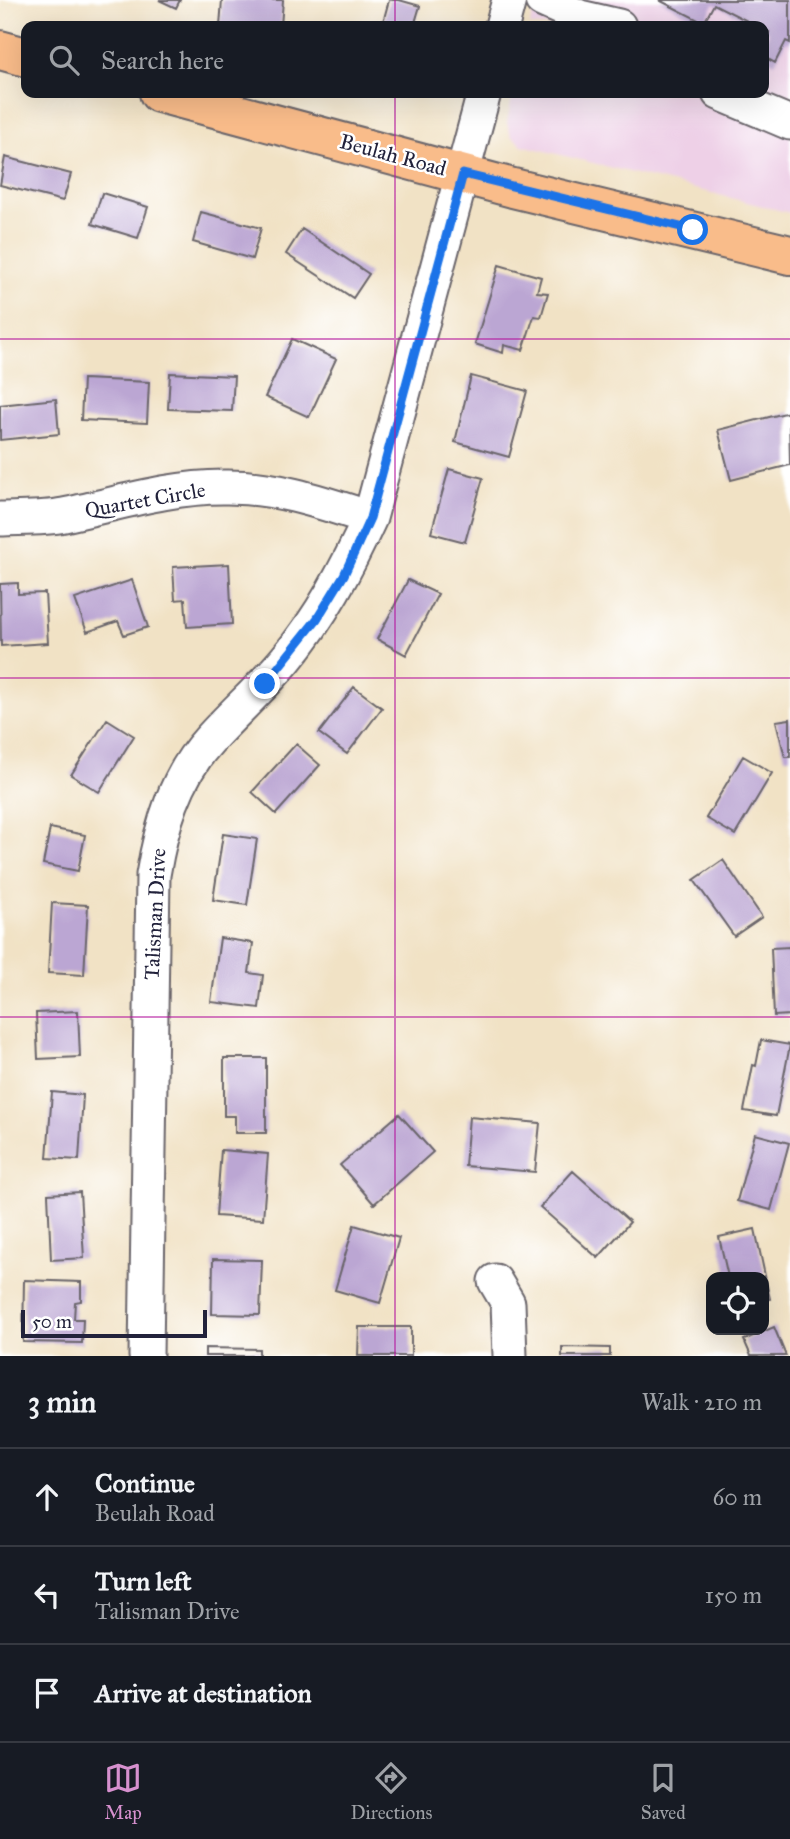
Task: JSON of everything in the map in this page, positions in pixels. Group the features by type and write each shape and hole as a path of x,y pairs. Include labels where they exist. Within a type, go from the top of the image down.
{"main road":[{"path":"0,50 21,56"},
{"name":"Beulah Road","path":"178,98 463,174 790,255"}],"street":[{"path":"503,21 509,0"},
{"path":"542,0 582,21"},
{"path":"769,89 790,98"},
{"name":"Talisman Drive","path":"146,1356 153,886 160,836 173,797 187,769 207,741 265,684 317,619 344,575 370,518 483,98"},
{"path":"731,98 790,123"},
{"name":"Quartet Circle","path":"0,519 61,515 182,489 224,487 302,495 370,518"},
{"path":"495,1281 508,1303 510,1356"}],"shaded area":[{"path":"536,0 790,0 790,213 522,145 511,136 507,123 512,98 769,98 769,21 531,21"}],"building":[{"path":"159,0 180,0 176,8"},
{"path":"222,0 283,0 281,21 220,21"},
{"path":"389,0 420,6 416,21 383,21"},
{"path":"659,0 790,0 790,43 786,41 775,63 769,60 769,21 747,21 714,4 705,21"},
{"path":"5,157 71,174 63,201 0,185"},
{"path":"102,193 148,207 138,238 92,224"},
{"path":"201,212 261,228 252,259 193,242"},
{"path":"302,229 369,274 353,298 286,254"},
{"path":"499,265 541,277 537,292 548,293 541,317 534,316 523,350 504,345 503,353 475,344"},
{"path":"292,339 336,359 309,417 265,397"},
{"path":"170,373 234,376 232,411 168,409"},
{"path":"471,376 527,391 509,457 455,442"},
{"path":"83,379 149,382 147,423 81,420"},
{"path":"56,399 59,434 0,440 0,405"},
{"path":"789,412 790,465 731,480 718,430"},
{"path":"449,469 483,478 465,542 431,533"},
{"path":"229,564 232,624 187,627 185,599 175,600 173,567"},
{"path":"132,580 148,627 124,635 118,621 87,632 75,599"},
{"path":"408,580 438,594 406,655 377,639"},
{"path":"18,583 18,594 45,593 48,643 1,646 0,584"},
{"path":"354,687 382,708 347,754 319,733"},
{"path":"107,719 134,736 99,792 71,775"},
{"path":"790,719 790,757 785,757 776,721"},
{"path":"296,744 320,765 276,814 252,792"},
{"path":"743,756 772,773 735,835 706,818"},
{"path":"50,828 85,835 78,871 43,864"},
{"path":"223,834 257,839 247,905 213,900"},
{"path":"723,860 762,917 734,936 694,880"},
{"path":"52,903 88,905 84,975 48,973"},
{"path":"220,938 253,943 249,973 263,975 259,1008 211,1002"},
{"path":"790,947 790,1015 774,1016 771,948"},
{"path":"78,1011 80,1057 38,1059 36,1013"},
{"path":"761,1040 790,1045 776,1116 744,1111"},
{"path":"224,1058 266,1058 266,1133 235,1133 235,1116 224,1116"},
{"path":"52,1092 83,1095 79,1160 47,1158"},
{"path":"399,1114 433,1152 374,1204 340,1165"},
{"path":"469,1117 540,1123 535,1172 465,1166"},
{"path":"755,1134 789,1143 771,1210 737,1201"},
{"path":"221,1150 268,1154 263,1219 216,1216"},
{"path":"573,1171 630,1222 598,1258 540,1207"},
{"path":"80,1192 84,1258 51,1260 48,1194"},
{"path":"354,1225 399,1238 380,1303 335,1290"},
{"path":"755,1229 764,1272 727,1272 719,1237"},
{"path":"213,1259 262,1260 260,1315 212,1314"},
{"path":"24,1280 81,1282 81,1301 75,1302 74,1319 83,1319 82,1343 23,1342"},
{"path":"359,1327 411,1327 411,1356 358,1356"},
{"path":"774,1327 786,1356 751,1356 744,1340 756,1335 769,1335 769,1329"},
{"path":"562,1347 610,1348 610,1356 562,1356"},
{"path":"205,1348 259,1349 259,1356 205,1356"}],"route":[{"path":"265,684 317,619 344,575 370,518 463,174 693,230"}]}
